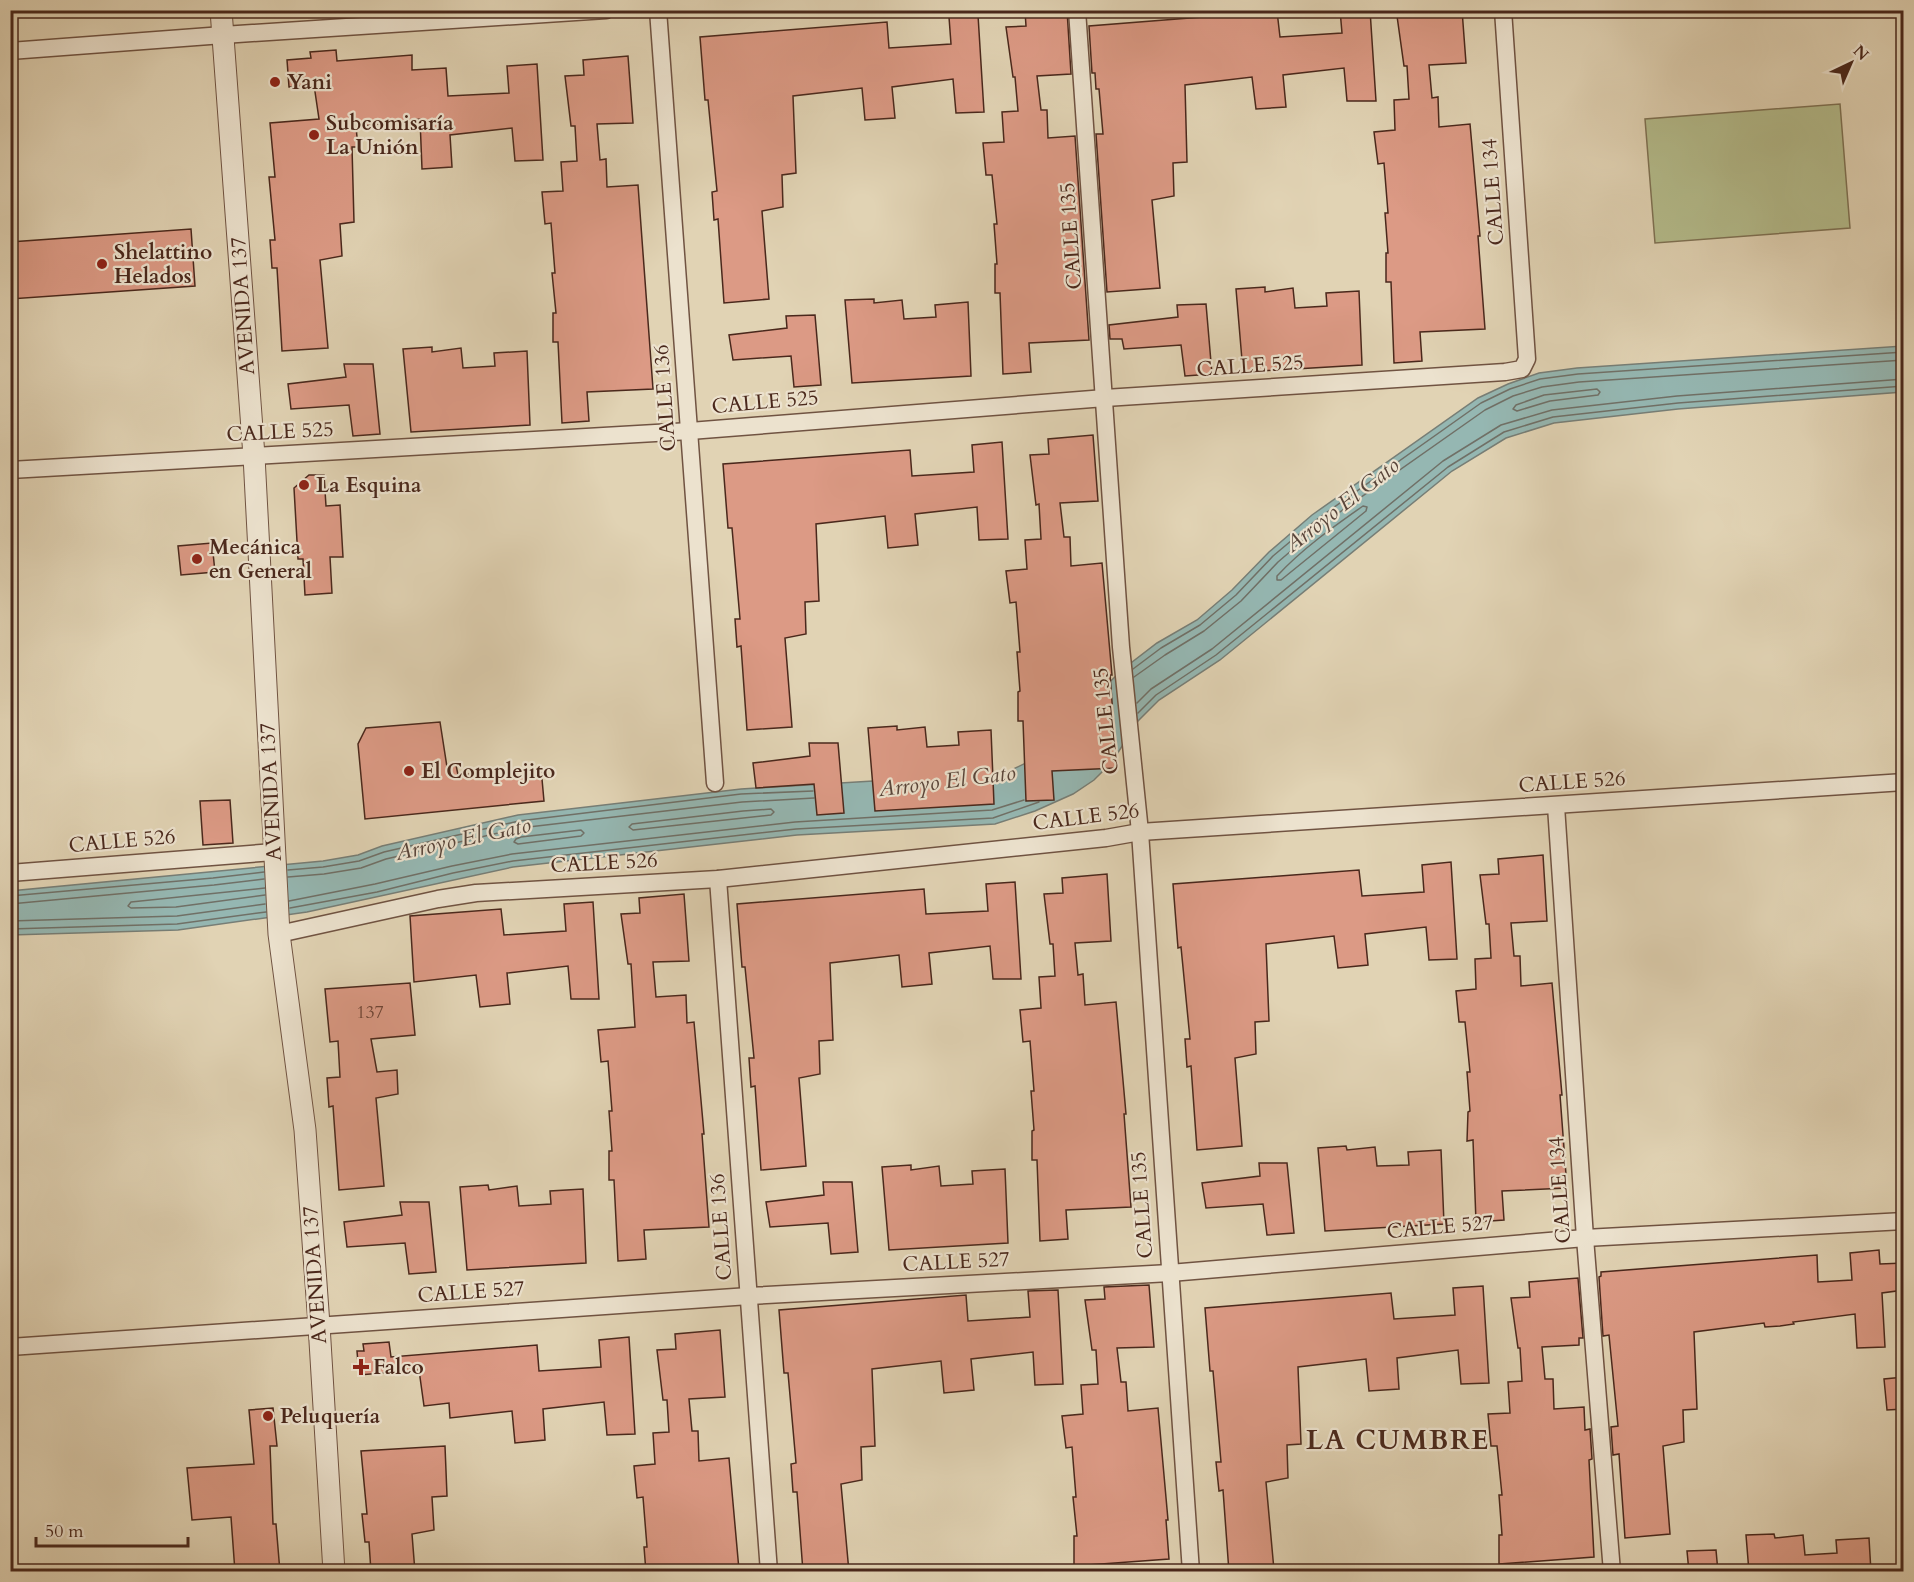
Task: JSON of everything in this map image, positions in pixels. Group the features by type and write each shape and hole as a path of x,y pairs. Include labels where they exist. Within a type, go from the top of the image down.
{"street":[{"name":"AVENIDA 137","path":"221,10 254,456 279,934 304,1130 334,1572"},
{"path":"10,51 606,10"},
{"name":"CALLE 136","path":"658,10 715,783"},
{"name":"CALLE 135","path":"1077,10 1121,647 1140,832 1191,1572"},
{"name":"CALLE 134","path":"1503,10 1527,359 1522,369"},
{"name":"CALLE 525","path":"10,470 690,431 1105,398 1505,372 1522,369"},
{"name":"CALLE 526","path":"279,934 438,899 476,893 718,879 1107,838 1140,832 1904,782"},
{"name":"CALLE 134","path":"1556,806 1585,1238 1612,1572"},
{"name":"CALLE 526","path":"10,873 274,852"},
{"name":"CALLE 136","path":"718,879 769,1572"},
{"name":"CALLE 527","path":"10,1347 749,1296 1170,1273 1585,1238 1904,1221"}],"green space":[{"path":"1840,104 1850,228 1655,243 1645,119"}],"water":[{"name":"Arroyo El Gato","path":"1903,346 1903,392 1678,409 1554,423 1506,438 1452,471 1220,660 1159,700 1138,721 1112,762 1094,780 1073,794 1035,811 995,824 797,835 513,867 307,912 178,930 11,935 10,891 323,861 358,855 382,846 518,815 741,789 1005,773 1028,762 1123,669 1157,643 1197,620 1312,515 1478,398 1539,373 1577,368"}],"building":[{"path":"1067,10 1071,74 1037,76 1041,110 1047,110 1048,138 1075,136 1089,340 1029,343 1031,372 1003,374 1000,293 995,293 995,264 997,264 994,224 997,224 992,175 986,175 983,143 1004,142 1002,112 1018,111 1015,77 1013,77 1006,27 1026,26 1025,11"},
{"path":"1340,10 1370,10 1376,101 1347,101 1344,68 1283,75 1286,107 1256,109 1252,77 1185,85 1187,162 1173,163 1174,196 1152,200 1160,288 1107,292 1096,134 1103,134 1099,89 1096,89 1095,73 1092,73 1089,26 1277,11 1280,37 1342,33"},
{"path":"1416,10 1462,10 1466,63 1429,65 1432,98 1438,97 1439,127 1470,124 1480,236 1478,236 1485,329 1420,332 1422,361 1394,363 1391,282 1386,282 1386,253 1388,253 1385,213 1388,213 1384,163 1378,164 1374,132 1395,130 1394,100 1409,99 1407,66 1404,66 1397,16 1417,15"},
{"path":"978,15 984,112 956,113 953,79 892,87 895,118 865,120 862,88 793,96 796,173 782,175 783,207 762,211 769,299 724,303 718,219 714,220 712,192 717,191 708,100 705,100 700,37 887,22 889,48 951,44 949,17"},
{"path":"336,50 337,61 412,55 412,70 446,68 448,96 509,93 507,66 537,64 543,160 515,161 512,128 450,135 452,167 422,169 420,119 356,127 358,147 352,147 354,222 340,224 342,256 320,260 328,348 282,351 277,268 272,268 270,240 275,240 269,177 275,177 270,123 319,119 314,85 289,87 287,60 311,58 310,52"},
{"path":"628,56 633,123 597,124 600,160 606,159 607,187 638,185 653,389 587,392 589,421 562,423 558,342 553,342 553,313 556,313 551,223 545,224 542,192 563,191 561,162 577,161 575,126 571,126 565,76 584,75 583,60"},
{"name":"Shelattino Helados","path":"191,229 195,286 10,299 10,242"},
{"path":"1265,287 1265,292 1293,288 1295,308 1327,306 1326,293 1359,291 1362,365 1243,372 1236,289"},
{"path":"874,299 874,303 902,300 904,319 936,317 935,305 968,302 971,376 852,383 845,300"},
{"path":"1206,304 1212,374 1185,376 1181,345 1124,349 1122,339 1110,339 1109,325 1178,317 1177,305"},
{"path":"815,315 821,385 794,387 791,356 733,360 729,335 787,328 786,316"},
{"path":"432,347 432,352 461,348 463,368 495,366 494,353 527,351 530,425 411,432 403,349"},
{"path":"344,364 373,364 380,434 353,436 349,405 291,409 288,384 346,377"},
{"path":"1093,435 1098,501 1060,503 1064,537 1070,537 1071,566 1102,563 1112,675 1110,675 1117,768 1052,771 1054,800 1026,801 1023,721 1018,721 1018,692 1020,691 1017,652 1020,652 1016,602 1010,603 1006,571 1027,569 1025,540 1041,539 1039,504 1036,505 1030,455 1049,454 1048,439"},
{"path":"1002,442 1008,539 979,540 977,507 915,514 918,545 888,548 885,516 816,524 819,601 805,602 806,634 785,638 792,727 747,730 741,646 737,647 735,619 740,619 732,528 728,528 723,464 910,450 912,476 974,472 972,445"},
{"path":"309,475 324,475 326,506 340,505 343,557 330,557 332,593 305,595 303,559 298,559 294,488"},
{"name":"Mecánica en General","path":"212,543 215,572 181,575 178,546"},
{"name":"El Complejito","path":"440,722 447,767 456,765 458,775 541,768 544,801 365,819 358,744 366,728"},
{"path":"897,726 897,730 925,727 927,747 959,745 958,732 991,730 994,804 875,811 868,728"},
{"path":"809,743 838,743 844,813 817,815 814,784 756,788 753,763 810,756"},
{"path":"230,800 233,843 203,845 200,801"},
{"path":"1543,855 1547,921 1511,923 1514,956 1520,956 1521,986 1552,983 1562,1095 1560,1095 1567,1188 1502,1191 1504,1220 1476,1222 1473,1140 1467,1141 1468,1112 1470,1111 1467,1072 1470,1072 1465,1022 1459,1022 1456,991 1476,989 1475,959 1491,958 1489,924 1486,924 1480,875 1499,874 1498,859"},
{"path":"1451,862 1457,959 1429,960 1426,927 1365,934 1368,965 1338,968 1334,936 1266,944 1269,1021 1255,1022 1256,1054 1235,1058 1242,1146 1197,1150 1191,1066 1187,1067 1185,1039 1190,1039 1181,947 1178,948 1173,884 1359,870 1362,896 1424,892 1422,865"},
{"path":"1107,874 1111,941 1075,943 1078,975 1083,974 1085,1005 1116,1002 1126,1114 1124,1114 1131,1207 1066,1210 1068,1239 1040,1241 1037,1160 1032,1160 1032,1131 1034,1130 1031,1091 1034,1091 1030,1041 1023,1042 1020,1010 1041,1008 1039,977 1055,976 1053,944 1050,944 1044,894 1063,893 1062,878"},
{"path":"1015,882 1021,979 993,979 990,946 929,953 932,984 902,987 899,955 830,963 833,1040 819,1041 820,1074 799,1078 806,1166 761,1170 755,1086 751,1087 749,1058 754,1058 745,967 742,967 737,904 924,889 926,914 988,911 986,884"},
{"path":"684,894 689,961 653,962 656,997 686,995 687,1023 694,1022 704,1134 702,1134 709,1227 644,1230 646,1259 618,1261 614,1180 609,1180 609,1151 612,1151 609,1111 612,1111 608,1061 601,1062 598,1030 635,1027 631,964 628,964 621,914 640,913 639,898"},
{"path":"593,902 599,999 571,999 568,966 507,973 510,1004 480,1007 476,975 414,982 410,916 501,909 504,935 566,931 564,904"},
{"path":"410,983 415,1035 371,1039 377,1072 397,1070 398,1094 376,1098 384,1186 339,1190 333,1106 329,1107 327,1078 340,1077 338,1041 330,1042 325,989"},
{"path":"1346,1146 1347,1150 1375,1147 1377,1166 1409,1165 1408,1152 1441,1150 1444,1224 1325,1231 1318,1148"},
{"path":"1259,1163 1287,1163 1294,1233 1267,1235 1263,1204 1206,1208 1202,1183 1260,1176"},
{"path":"911,1165 911,1170 939,1166 941,1186 973,1184 972,1171 1005,1169 1008,1243 889,1250 882,1167"},
{"path":"823,1182 852,1182 858,1252 831,1254 828,1223 770,1227 766,1202 824,1195"},
{"path":"488,1185 489,1190 517,1186 519,1206 551,1204 550,1191 583,1189 586,1263 467,1270 460,1187"},
{"path":"400,1202 429,1202 436,1272 409,1274 405,1243 347,1247 344,1222 402,1215"},
{"path":"1879,1250 1880,1264 1904,1263 1904,1290 1882,1293 1885,1347 1857,1348 1855,1314 1793,1322 1794,1324 1780,1326 1765,1327 1764,1323 1694,1332 1697,1409 1683,1410 1684,1442 1663,1446 1670,1534 1625,1538 1619,1454 1613,1455 1611,1427 1618,1426 1609,1335 1603,1336 1599,1277 1601,1272 1817,1255 1818,1282 1852,1280 1850,1253"},
{"path":"1578,1278 1583,1338 1579,1338 1579,1345 1542,1347 1545,1379 1553,1379 1554,1409 1584,1407 1585,1430 1590,1429 1592,1459 1589,1460 1594,1557 1499,1564 1499,1535 1502,1535 1499,1495 1502,1495 1497,1446 1491,1446 1488,1414 1510,1413 1508,1382 1522,1381 1520,1348 1518,1348 1511,1298 1530,1297 1529,1282"},
{"path":"1149,1285 1154,1347 1117,1348 1121,1382 1126,1382 1128,1411 1158,1408 1168,1520 1166,1520 1169,1559 1074,1566 1074,1536 1077,1536 1073,1497 1076,1497 1072,1447 1066,1448 1062,1416 1083,1414 1081,1385 1098,1384 1096,1350 1092,1350 1085,1300 1105,1299 1104,1287"},
{"path":"1483,1286 1489,1383 1461,1384 1458,1350 1397,1358 1399,1389 1369,1391 1366,1359 1298,1367 1301,1444 1287,1445 1288,1478 1266,1482 1274,1570 1229,1572 1223,1490 1219,1491 1216,1462 1221,1462 1205,1308 1391,1293 1394,1319 1455,1315 1453,1288"},
{"path":"1058,1290 1063,1384 1035,1385 1033,1352 971,1359 974,1390 944,1393 941,1361 872,1369 875,1446 861,1447 862,1480 841,1484 849,1572 803,1572 797,1492 793,1492 791,1464 796,1463 788,1373 784,1373 779,1310 966,1295 968,1321 1030,1317 1028,1291"},
{"path":"720,1330 725,1397 689,1399 692,1431 698,1431 699,1461 729,1458 739,1570 646,1572 644,1547 647,1547 643,1497 637,1498 634,1466 655,1464 653,1433 669,1432 667,1400 663,1400 657,1350 676,1349 675,1334"},
{"path":"629,1337 635,1434 607,1435 604,1402 543,1409 545,1440 515,1443 512,1411 450,1418 449,1403 424,1406 419,1370 359,1375 357,1351 364,1351 363,1344 389,1342 391,1357 537,1345 539,1371 601,1367 599,1340"},
{"path":"1904,1377 1904,1409 1887,1410 1884,1379"},
{"path":"273,1408 277,1446 270,1446 273,1524 276,1524 280,1572 235,1572 231,1517 192,1520 187,1468 254,1464 249,1410"},
{"path":"445,1446 447,1496 432,1497 434,1530 412,1534 415,1572 371,1572 369,1542 365,1542 362,1514 367,1514 361,1451"},
{"path":"1774,1534 1775,1538 1803,1535 1805,1555 1837,1553 1836,1540 1869,1538 1871,1572 1749,1572 1746,1535"},
{"path":"1716,1550 1718,1572 1689,1572 1687,1551"}],"place":[{"name":"Yani","path":"275,82"},
{"name":"Subcomisaría La Unión","path":"314,135"},
{"name":"Shelattino Helados","path":"102,264"},
{"name":"La Esquina","path":"304,485"},
{"name":"Mecánica en General","path":"197,559"},
{"name":"El Complejito","path":"409,771"},
{"name":"Falco","path":"361,1367"},
{"name":"Peluquería","path":"268,1416"}],"district":[{"name":"LA CUMBRE","path":"1398,1440"}]}
